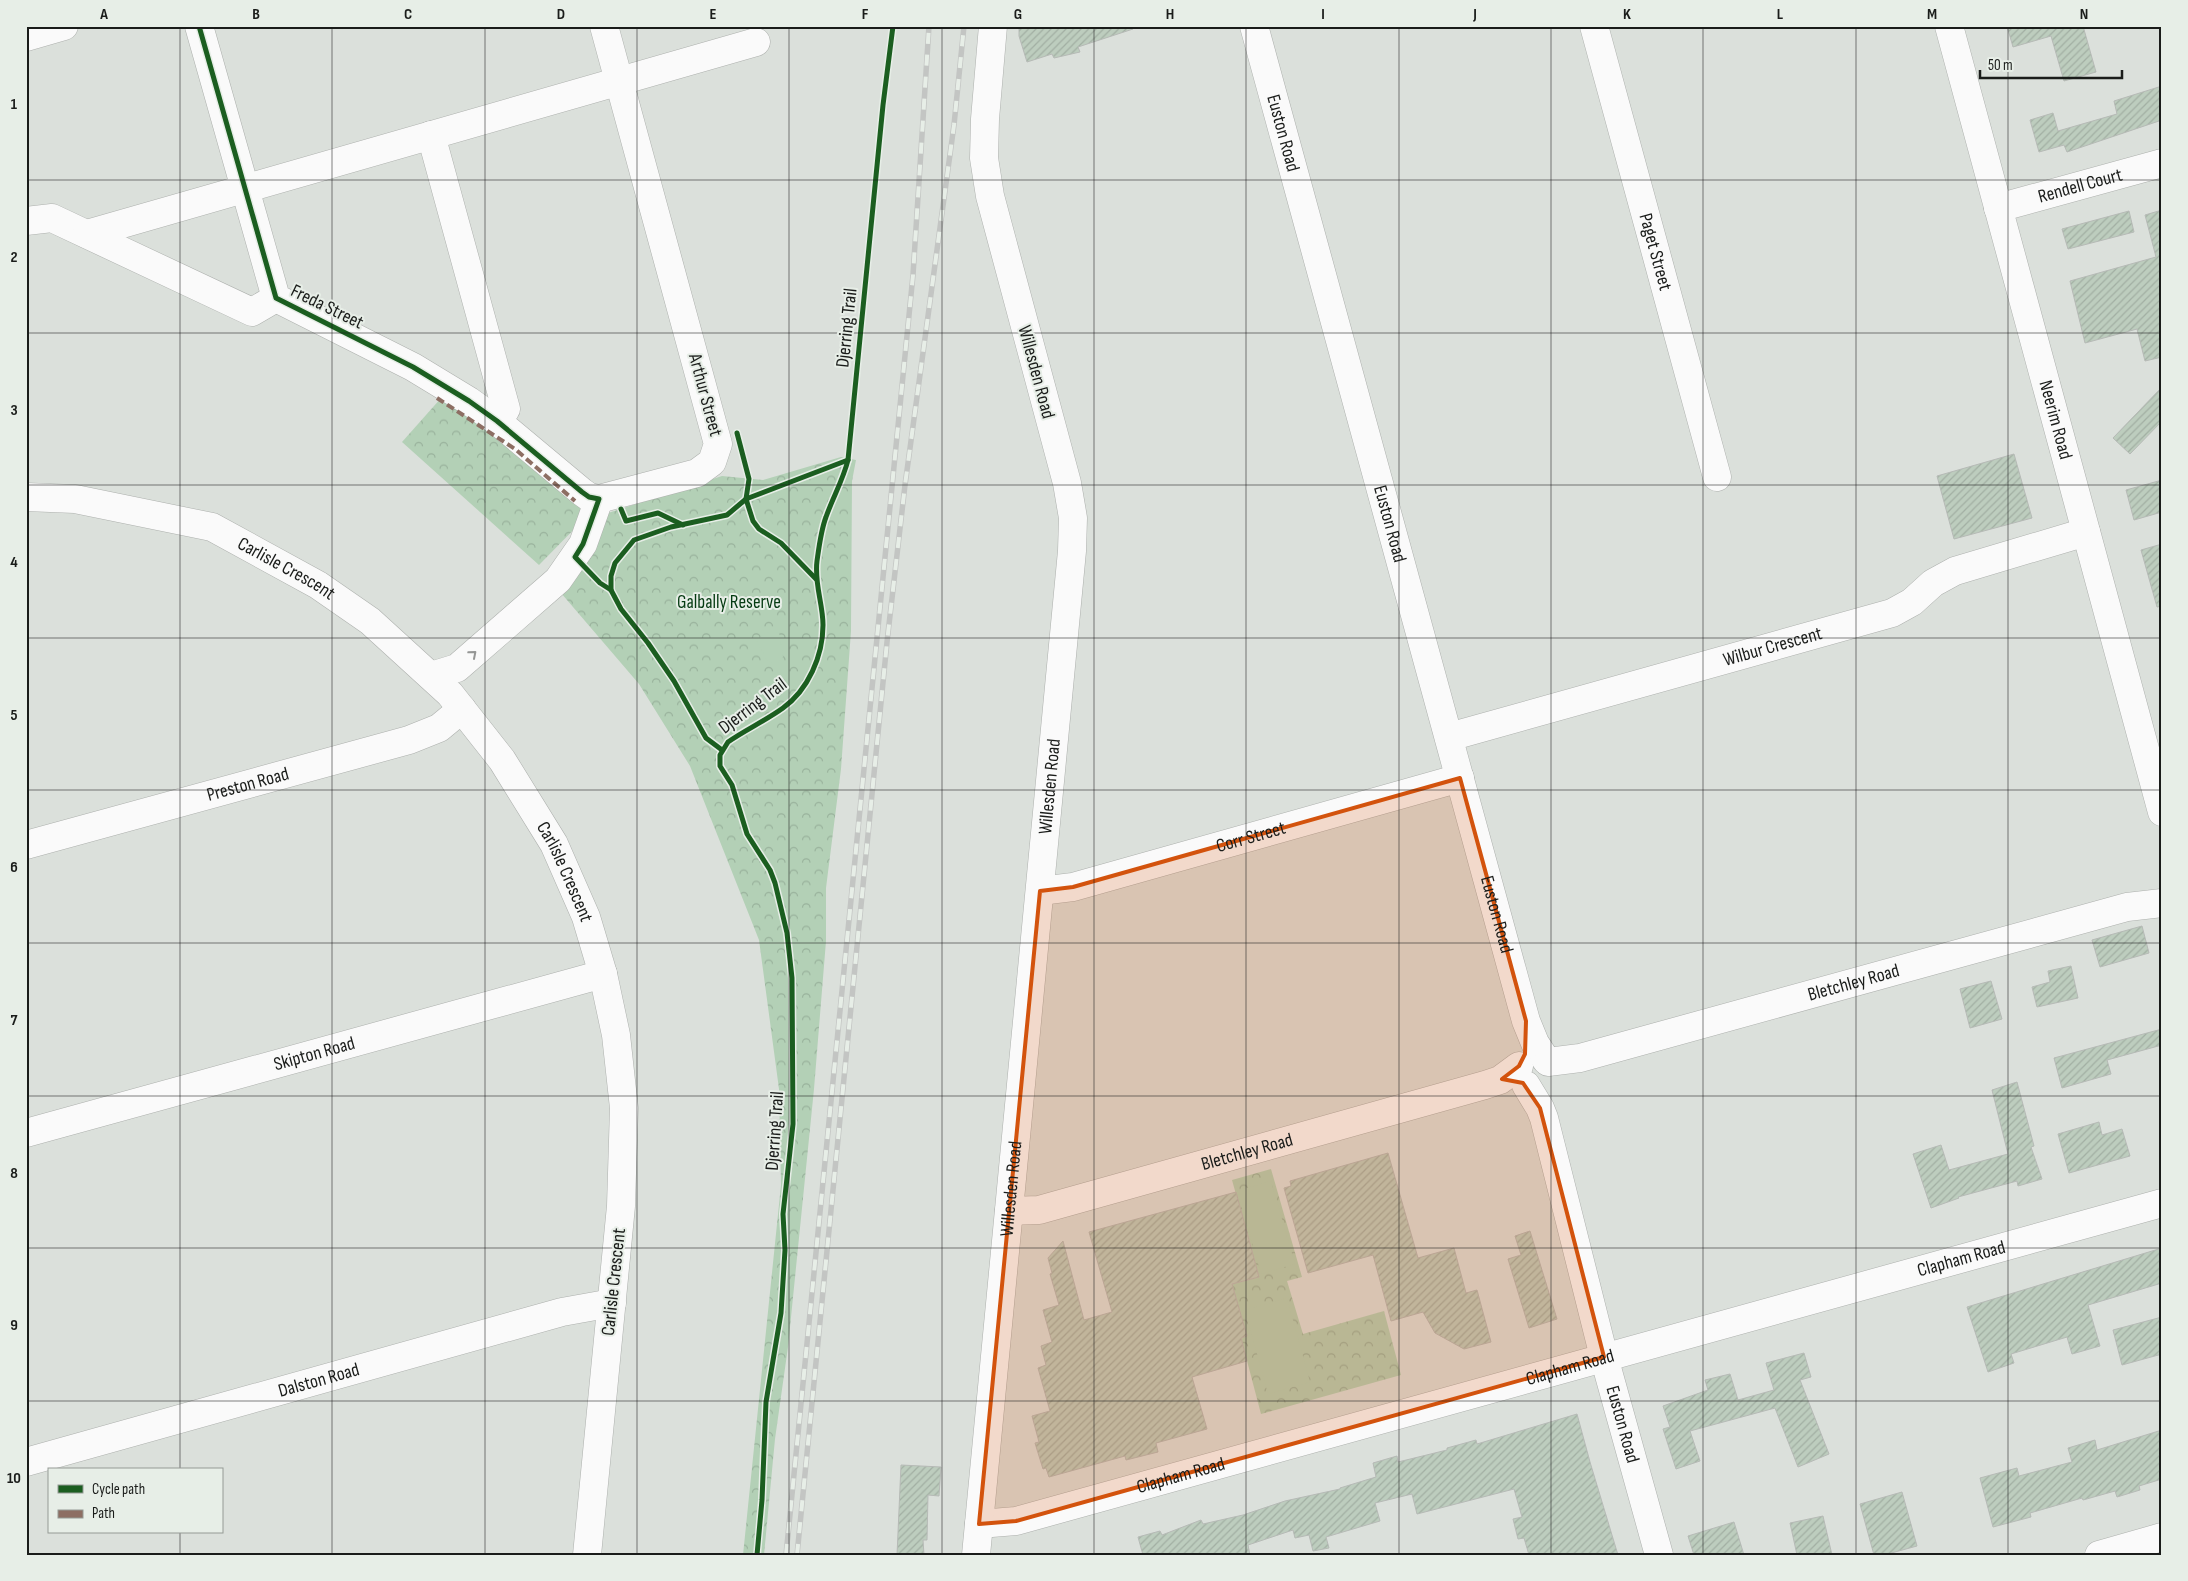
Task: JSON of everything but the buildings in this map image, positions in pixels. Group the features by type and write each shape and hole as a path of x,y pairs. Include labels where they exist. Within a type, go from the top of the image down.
{"street":[{"path":"26,37 64,26"},
{"name":"Freda Street","path":"199,26 276,298 414,367 469,401 582,492 589,497 600,499"},
{"name":"Arthur Street","path":"600,499 698,473 712,462 718,444 604,26"},
{"name":"Willesden Road","path":"976,1555 1072,551 1073,518 1067,483 990,196 984,158 993,26"},
{"name":"Euston Road","path":"1254,26 1526,1021 1527,1045 1543,1096 1544,1118 1604,1357 1659,1555"},
{"name":"Paget Street","path":"1594,26 1717,476"},
{"name":"Neerim Road","path":"1949,26 2162,812"},
{"path":"87,234 756,42"},
{"path":"431,135 506,410 497,422"},
{"name":"Rendell Court","path":"1998,208 2162,163"},
{"path":"26,220 52,218 252,312 276,298"},
{"name":"Carlisle Crescent","path":"26,497 75,499 212,527 318,586 370,620 431,676 462,709 502,760 554,844 586,917 603,974 616,1035 624,1108 623,1182 587,1555"},
{"path":"431,676 457,668 558,580 583,544 600,499"},
{"name":"Wilbur Crescent","path":"1449,737 1892,613 1912,602 1933,583 1954,571 2086,532"},
{"name":"Preston Road","path":"26,845 409,740 439,728 462,709"},
{"name":"Corr Street","path":"1040,891 1073,887 1460,778"},
{"name":"Bletchley Road","path":"1009,1211 1039,1210 1485,1085 1508,1081 1580,1058 2127,907 2162,891"},
{"name":"Bletchley Road","path":"2127,907 2162,904"},
{"name":"Skipton Road","path":"26,1133 603,974"},
{"name":"Clapham Road","path":"979,1524 1016,1521 2162,1203"},
{"name":"Dalston Road","path":"26,1462 562,1312 612,1303"},
{"path":"2099,1555 2162,1537"}],"highlighted area":[{"path":"1460,778 1526,1021 1525,1054 1519,1066 1502,1079 1523,1083 1540,1108 1604,1357 1016,1521 979,1524 1040,891 1073,887"}],"green space":[{"path":"442,397 513,446 589,514 539,565 402,442"},
{"name":"Galbally Reserve","path":"841,457 856,460 852,481 851,631 841,769 826,888 826,941 814,1089 788,1347 775,1439 764,1555 743,1555 781,1185 779,1089 759,940 690,766 639,684 561,593 605,514 722,476 763,480"},
{"path":"779,632 783,657 779,662 772,663 767,660 756,640 766,633"},
{"path":"1271,1169 1302,1277 1287,1281 1303,1334 1384,1311 1401,1375 1261,1414 1241,1338 1246,1336 1232,1284 1259,1277 1232,1180"},
{"path":"1271,1181 1295,1264 1261,1274 1237,1191"},
{"path":"1287,1298 1310,1382 1268,1394 1245,1310"}],"railway":[{"path":"786,1555 913,275 929,26"},
{"path":"797,1555 887,642 905,485 954,125 964,26"}],"marked path":[{"path":"437,398 515,449 575,501"}],"cycle path":[{"path":"199,26 276,298 413,367 469,401 497,421 582,492 589,497 599,499 583,544 575,557 600,583 611,590 621,609 648,643 674,681 706,738 722,750"},
{"name":"Djerring Trail","path":"757,1555 762,1500 766,1402 781,1313 785,1250 783,1214 793,1124 792,978 787,933 775,883 770,870 747,834 732,785 720,766 720,755 728,742 792,701 807,682 820,649 823,625 816,569 824,522 848,460 883,105 893,26"},
{"path":"737,433 749,479 746,499 753,521 759,529 781,543 816,579"},
{"path":"611,590 611,576 615,563 634,540 671,527 727,515 746,499 848,460"},
{"path":"621,509 626,521 658,513 683,525"}]}
